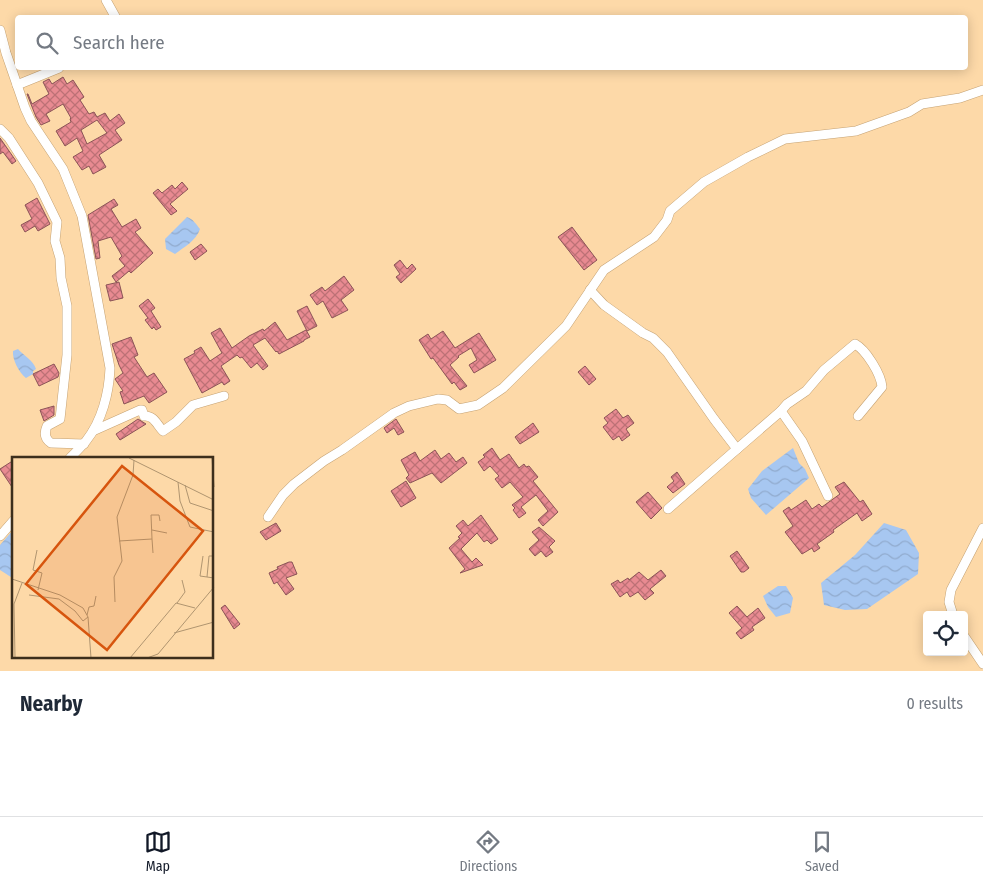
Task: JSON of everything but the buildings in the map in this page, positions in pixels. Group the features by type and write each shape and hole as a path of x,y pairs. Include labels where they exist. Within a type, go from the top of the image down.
{"street":[{"path":"106,0 114,15"},
{"path":"0,30 17,85 31,120 63,169 83,222 110,368 110,384 93,431 84,444 71,457"},
{"path":"17,85 54,70"},
{"path":"268,517 283,495 294,484 324,460 342,450 394,413 409,406 438,399 447,400 459,409 468,408 478,405 492,396 522,370 566,326 604,270 654,237 667,220 670,211 704,182 761,150 786,139 856,131 909,112 922,104 960,98 983,90"},
{"path":"0,129 9,138 38,183 56,222 55,241 60,258 61,278 67,306 67,355 60,419 46,426 46,437 51,443 84,444"},
{"path":"590,290 604,305 653,338 667,352 709,413 737,449"},
{"path":"668,509 787,404 806,391 824,370 855,344 862,348 881,379 882,387 858,416"},
{"path":"93,431 140,410 142,410 144,416 148,415 153,419 163,431 176,422 193,405 224,396"},
{"path":"781,411 802,441 828,496"},
{"path":"0,536 12,522"},
{"path":"951,611 949,602 951,590 983,528"},
{"path":"968,642 983,664"}],"water":[{"path":"187,217 193,220 200,229 193,240 175,254 166,249 165,239"},
{"path":"18,349 31,361 36,369 33,371 33,374 26,378 15,362 13,351"},
{"path":"793,448 799,463 805,469 809,478 766,515 751,498 748,489 762,471"},
{"path":"884,523 906,530 919,553 918,574 867,609 845,610 824,605 821,583 855,555"},
{"path":"12,531 12,578 0,570 0,545"},
{"path":"778,586 786,586 793,598 790,613 776,617 768,607 763,596"}]}
